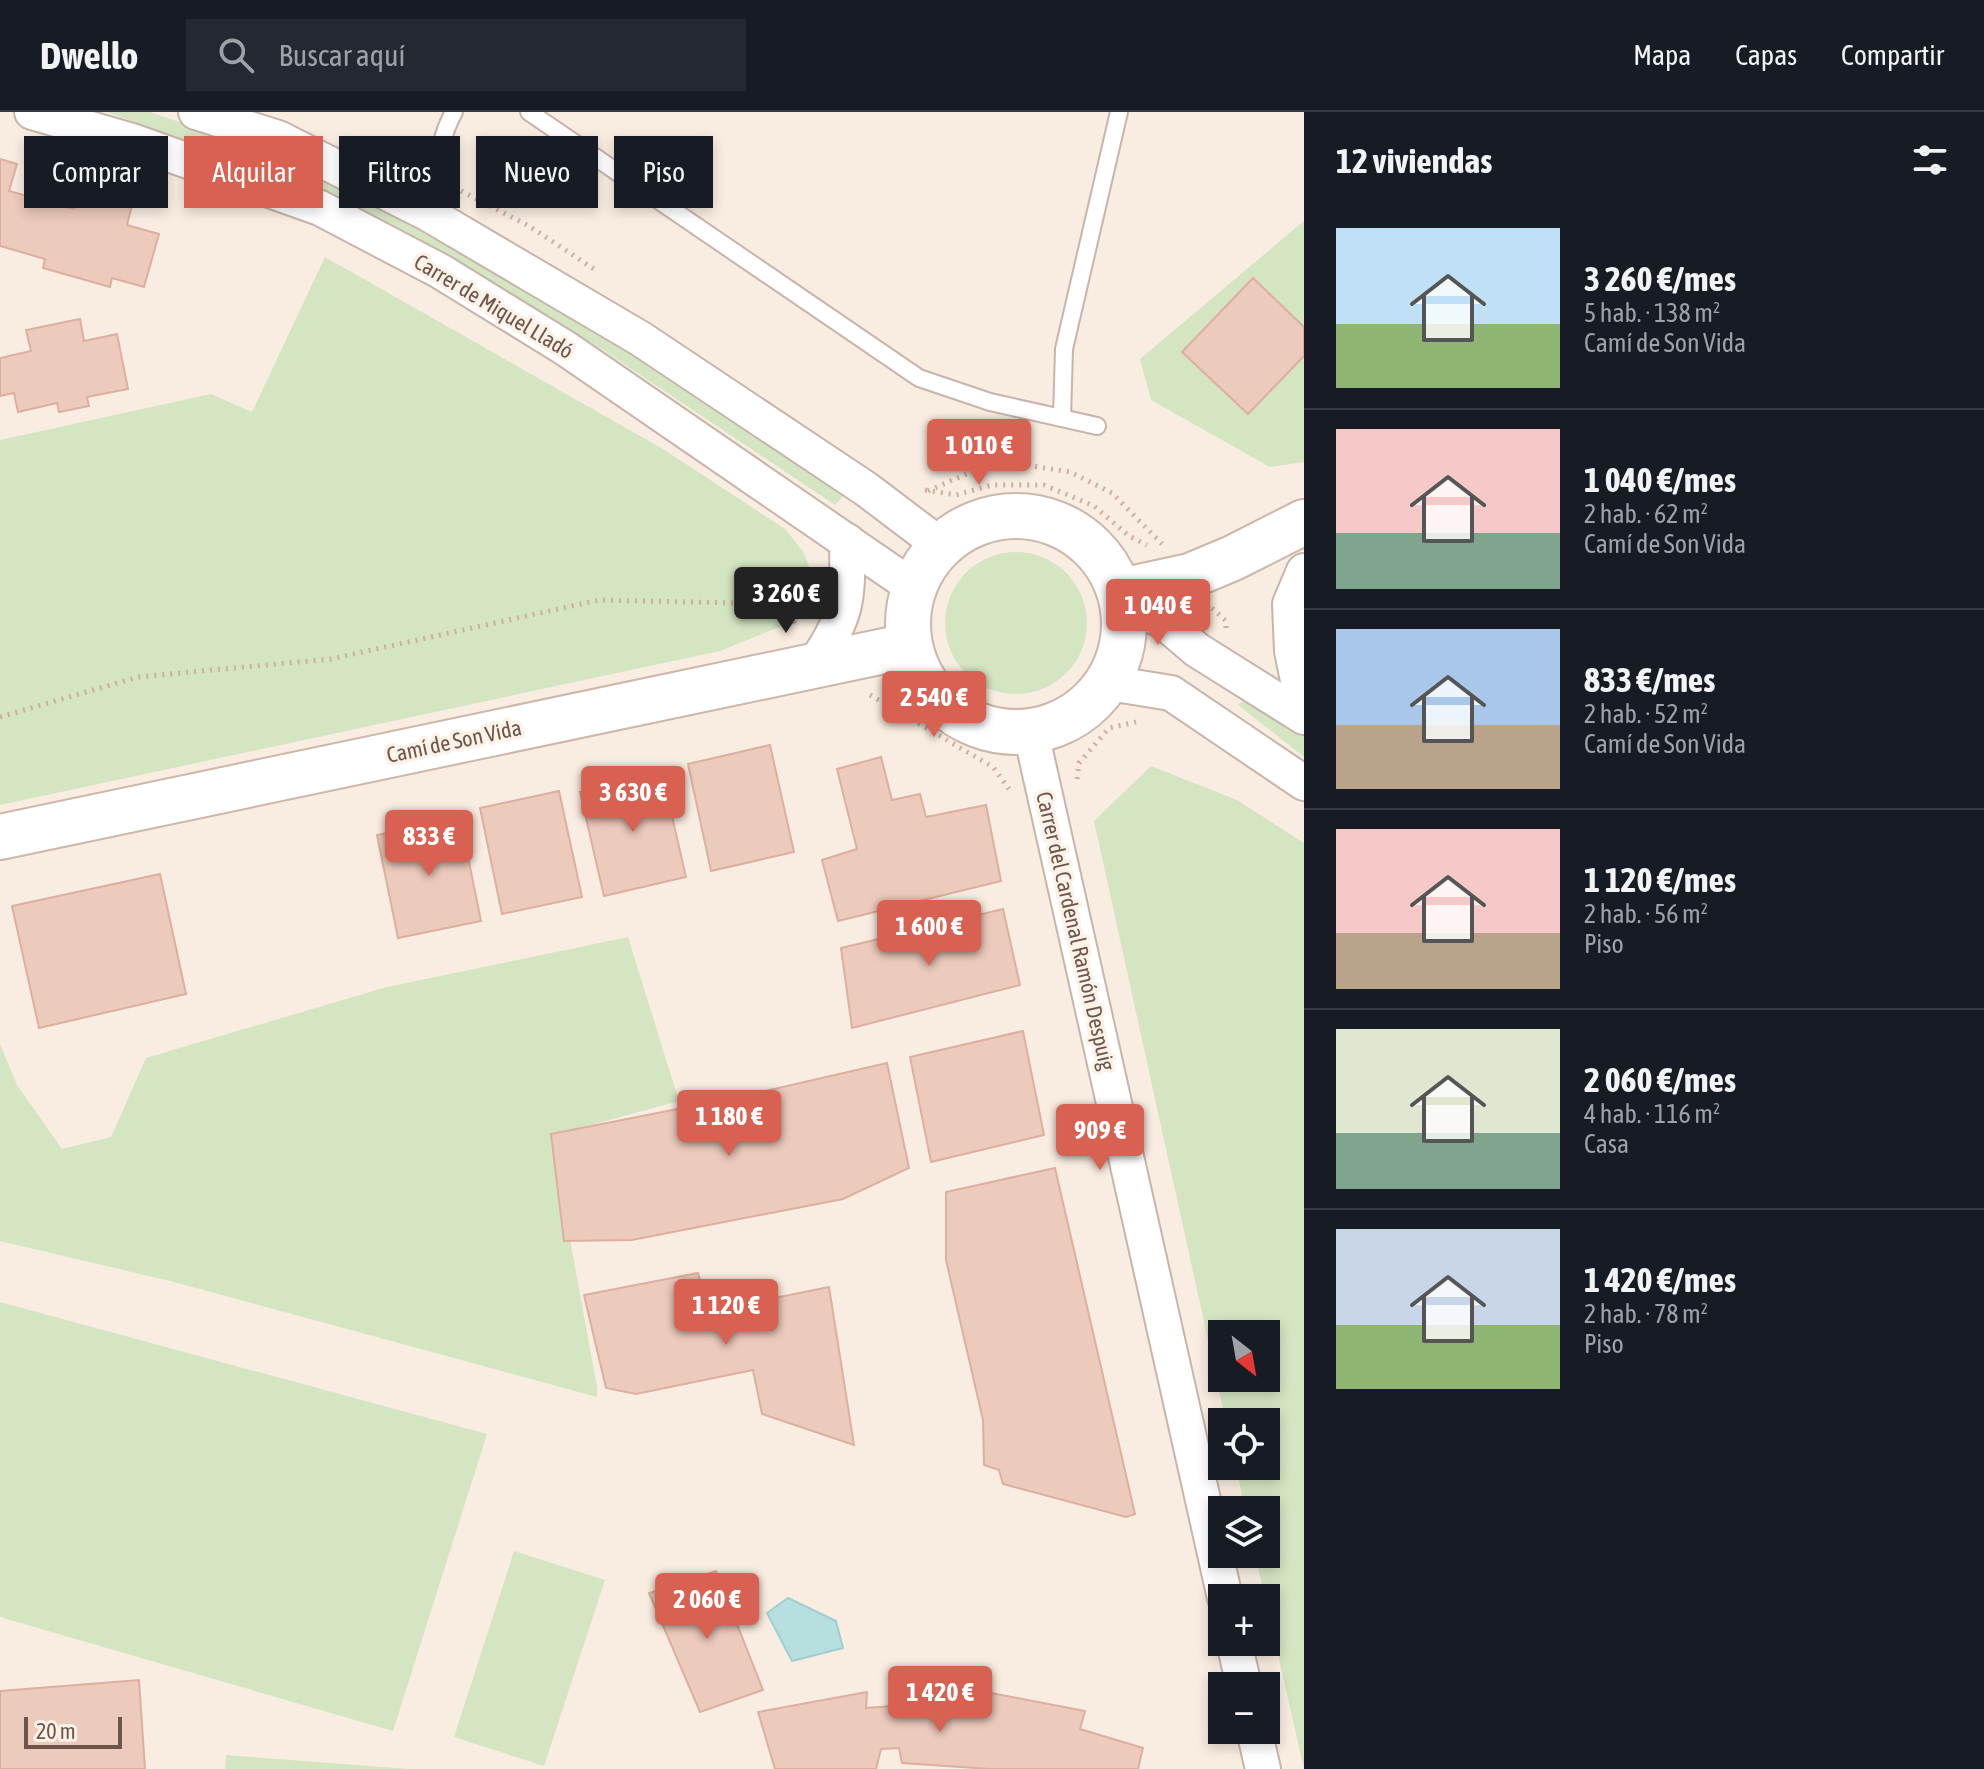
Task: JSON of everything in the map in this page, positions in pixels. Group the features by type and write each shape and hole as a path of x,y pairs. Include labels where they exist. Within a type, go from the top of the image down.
{"street":[{"name":"Carrer de Miquel Lladó","path":"32,112 132,141 320,208 440,271 565,348 913,587"},
{"name":"Carrer de Miquel Lladó","path":"196,112 278,138 427,213 641,339 866,489 940,545"},
{"path":"1022,515 1065,526 1099,553 1121,595 1125,638 1109,683 1075,717 1031,733 976,727 931,695 908,646 906,616 913,587 924,564 940,545 978,522 1022,515"},
{"path":"1121,595 1233,558 1304,522"},
{"path":"808,648 833,637 847,601 847,541"},
{"path":"1304,571 1290,604 1292,651 1300,690 1304,694"},
{"path":"1121,595 1163,621 1204,654 1304,717"},
{"name":"Camí de Son Vida","path":"0,837 808,648 908,646"},
{"path":"1109,683 1171,693 1304,783"},
{"name":"Carrer del Cardenal Ramón Despuig","path":"1031,733 1222,1584"},
{"path":"1257,1744 1262,1769"}],"lane":[{"path":"442,136 454,112"},
{"path":"529,112 919,378 990,402 1097,426"},
{"path":"1062,418 1064,349 1119,112"},
{"path":"427,213 428,208"}],"path":[{"path":"460,190 529,226 594,269"},
{"path":"927,491 975,470 1026,465 1070,472 1112,493 1178,560 1192,601 1210,616 1211,631 1204,654"},
{"path":"916,484 927,491"},
{"path":"918,491 956,495 992,485 1044,485 1094,506 1129,536 1154,548 1226,621 1225,639 1204,654"},
{"path":"0,717 138,677 331,659 599,600 781,604 808,648"}],"green space":[{"path":"107,112 150,112 220,136 184,136 184,140"},
{"path":"323,177 339,185 339,201 323,193"},
{"path":"353,208 388,208 405,216 627,347 845,494 835,505 603,350 466,267"},
{"path":"1304,221 1304,462 1270,467 1151,400 1140,359"},
{"path":"325,257 663,449 785,529 803,551 815,581 802,618 720,651 0,805 0,440 211,394 252,412"},
{"path":"1016,552 1043,558 1066,573 1081,596 1087,623 1081,650 1066,673 1043,688 1016,694 989,688 966,673 951,650 945,623 951,596 966,573 989,558"},
{"path":"1246,699 1304,735 1304,757 1238,705"},
{"path":"1151,766 1237,800 1304,843 1304,1769 1278,1656 1280,1584 1262,1584 1258,1568 1280,1568 1280,1496 1242,1496 1239,1480 1280,1480 1280,1408 1223,1408 1219,1392 1280,1392 1280,1320 1208,1320 1208,1340 1094,821"},
{"path":"628,937 679,1101 551,1136 597,1397 170,1281 0,1241 0,1044 17,1085 62,1149 111,1137 146,1058 387,987"},
{"path":"0,1302 487,1434 393,1731 0,1617"},
{"path":"514,1551 605,1580 544,1766 454,1737"},
{"path":"226,1755 409,1769 225,1769"}],"water":[{"path":"788,1598 836,1621 843,1648 792,1661 767,1613"}],"building":[{"path":"0,159 17,164 9,191 24,195 24,208 131,208 127,225 159,234 144,287 112,278 110,287 43,268 45,259 0,246"},
{"path":"1253,278 1304,327 1304,356 1248,414 1182,352"},
{"path":"80,319 84,341 117,334 128,389 87,397 89,406 59,412 57,403 18,412 14,393 0,396 0,358 31,351 26,330"},
{"path":"770,745 794,852 711,871 688,764"},
{"path":"881,757 892,800 920,794 926,817 986,805 1001,881 838,921 822,860 857,849 837,769"},
{"path":"662,773 686,877 604,896 580,792"},
{"path":"559,791 582,897 502,914 480,808"},
{"path":"460,818 481,921 398,938 377,835"},
{"path":"160,874 186,994 39,1028 12,906"},
{"path":"1003,909 1020,985 852,1028 841,948"},
{"path":"1023,1031 1044,1135 931,1162 910,1057"},
{"path":"887,1063 909,1168 843,1199 632,1240 564,1241 551,1134 748,1095"},
{"path":"1055,1168 1135,1514 1126,1517 1003,1484 999,1470 984,1465 983,1420 946,1260 946,1192"},
{"path":"698,1273 706,1301 747,1285 755,1302 829,1287 854,1445 762,1414 753,1370 636,1394 606,1388 584,1295"},
{"path":"716,1571 763,1690 700,1712 649,1593"},
{"path":"139,1680 145,1769 0,1769 0,1691"},
{"path":"894,1690 991,1693 1085,1711 1080,1729 1143,1748 1138,1769 990,1769 902,1763 899,1748 881,1749 876,1769 775,1769 758,1712 867,1692 866,1708 892,1706"}]}
